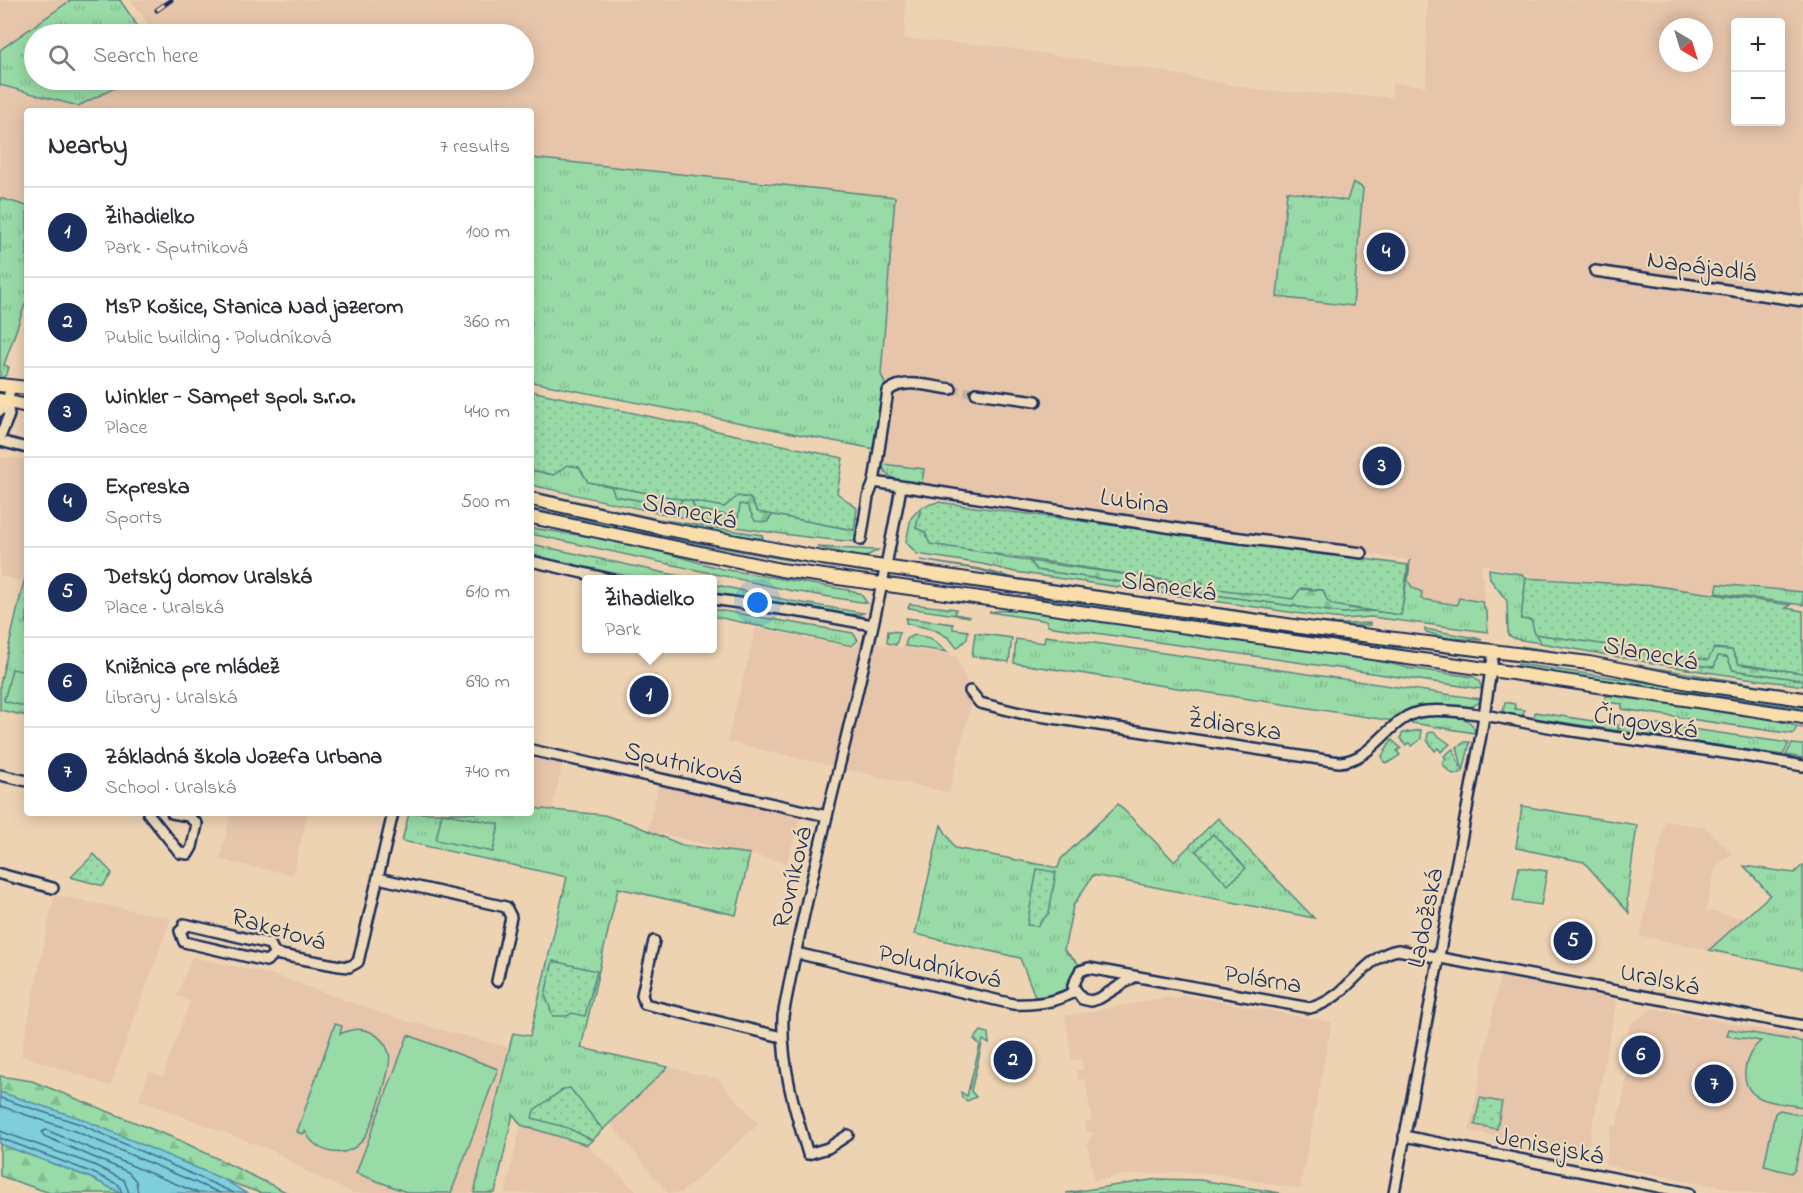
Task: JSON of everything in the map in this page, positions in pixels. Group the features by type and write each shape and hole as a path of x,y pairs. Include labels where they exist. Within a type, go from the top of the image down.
{"main road":[{"path":"5,386 24,388"},
{"path":"2,404 24,406"},
{"name":"Slanecká","path":"534,500 750,546 1314,629 1494,650 1803,699"},
{"name":"Slanecká","path":"534,519 726,560 881,585 1492,670 1803,717"}],"street":[{"name":"Napájadlá","path":"1595,271 1803,301"},
{"path":"861,540 868,497 874,482 888,391 894,386 904,384 951,389"},
{"path":"5,386 2,404 9,415 0,439 24,447"},
{"path":"976,393 1036,401"},
{"name":"Lubina","path":"874,482 1226,536 1362,553"},
{"path":"886,567 901,487"},
{"path":"534,562 595,575"},
{"name":"Rovníková","path":"848,1135 828,1148 808,1154 787,1080 782,1037 783,1016 827,816 886,567"},
{"path":"717,601 807,612 872,625"},
{"name":"Ladožská","path":"1394,1193 1484,717 1494,650"},
{"name":"Ždiarska","path":"970,691 980,703 1005,710 1339,762 1359,758 1397,723 1423,711 1484,717"},
{"name":"Čingovská","path":"1484,717 1803,766"},
{"name":"Sputniková","path":"534,751 827,816"},
{"path":"0,775 24,780"},
{"path":"150,816 180,853 188,854 192,847 197,824 188,816"},
{"name":"Raketová","path":"275,954 270,944 183,924 180,931 179,937 184,942 266,961 275,954 350,967 358,962 392,816"},
{"path":"0,874 53,888"},
{"path":"378,878 506,907 511,917 497,981"},
{"path":"654,941 642,995 645,1004 782,1037"},
{"name":"Polárna","path":"1075,992 1073,986 1076,975 1083,968 1310,1008 1334,999 1383,953 1398,950 1438,957"},
{"name":"Poludníková","path":"796,953 1013,1004 1038,1004 1065,998 1075,992"},
{"name":"Uralská","path":"1438,957 1803,1026"},
{"path":"1075,992 1082,999 1095,1000 1134,977"},
{"name":"Jenisejská","path":"1404,1136 1689,1193"}],"shaded area":[{"path":"0,0 71,0 37,24 24,24 24,33 0,50"},
{"path":"131,0 906,0 904,39 986,45 1149,69 1265,91 1391,97 1393,83 1426,86 1427,0 1803,0 1803,607 1656,586 1536,577 1481,564 1488,626 1488,632 1482,633 1400,621 1408,560 874,482 888,391 881,374 894,197 534,158 534,108 24,108 24,205 0,198 0,85 78,106 107,90 534,90 534,24 148,24"},
{"path":"0,457 24,459 24,581 0,576"},
{"path":"756,628 853,648 860,641 956,656 973,697 949,793 727,742"},
{"path":"534,751 564,757 552,809 534,808"},
{"path":"660,778 802,810 787,863 648,831"},
{"path":"230,816 307,816 293,875 220,860"},
{"path":"1665,821 1705,827 1732,853 1715,868 1706,911 1744,918 1709,950 1640,936"},
{"path":"54,895 171,918 110,1086 21,1055"},
{"path":"192,957 274,975 399,1019 508,1047 474,1193 352,1193 315,1176 275,1152 139,1100 149,1072 163,1076 190,1001 177,996"},
{"path":"1500,976 1617,1000 1587,1154 1469,1131"},
{"path":"1184,995 1332,1022 1300,1189 1210,1173 1124,1175 1094,1181 1087,1143 1094,1132 1087,1132 1085,1122 1092,1120 1085,1079 1078,1080 1076,1070 1083,1069 1082,1059 1072,1060 1065,1016 1168,997 1176,999"},
{"path":"1653,1008 1803,1037 1803,1193 1752,1193 1605,1165 1611,1126 1617,1126 1634,1043 1626,1040 1629,1025"},
{"path":"668,1067 718,1079 759,1124 681,1193 668,1193 610,1123"},
{"path":"521,1125 587,1145 639,1193 505,1193"}],"green space":[{"path":"71,0 120,0 136,24 37,24"},
{"path":"24,33 24,90 111,90 78,106 0,85 0,50"},
{"path":"534,158 895,197 881,374 888,391 880,450 534,383"},
{"path":"1353,182 1363,188 1353,306 1277,297 1287,191 1347,201"},
{"path":"0,198 24,205 24,308 4,365 9,367 7,374 0,379"},
{"path":"534,392 843,458 837,493 857,508 854,530 758,512 750,498 738,496 724,507 588,482 579,467 567,465 554,475 534,471"},
{"path":"882,464 924,469 922,484 893,478 884,470"},
{"path":"567,465 580,467 588,482 611,486 616,496 677,507 682,499 692,501 695,509 738,517 740,504 747,505 767,522 773,514 853,530 856,517 862,520 858,542 735,527 534,486 534,471 553,475"},
{"path":"611,486 682,499 678,507 615,496"},
{"path":"534,492 658,519 762,535 763,538 734,537"},
{"path":"737,496 750,498 758,512 773,514 767,522 755,521 747,505 740,504 738,517 695,509 692,501 724,507"},
{"path":"938,502 1408,565 1401,615 1333,605 1327,600 1323,590 1301,588 1293,599 1203,587 1203,582 1190,578 1185,583 930,544 925,532 916,528 921,507"},
{"path":"921,507 916,528 1006,558 1030,561 1037,570 1343,613 1373,611 1401,615 1410,560 1408,581 1413,588 1422,592 1421,599 1457,605 1459,598 1482,602 1487,614 1488,632 1371,617 1343,619 1316,616 1015,572 982,564 917,554 906,542 911,518"},
{"path":"534,510 782,557 862,569 868,572 782,559 534,513"},
{"path":"534,528 627,542 722,569 854,591 861,594 867,603 793,591 534,535"},
{"path":"534,545 674,575 623,575 534,556"},
{"path":"817,547 878,550 863,558"},
{"path":"920,560 980,569 1014,578 1315,622 1370,623 1370,625 1343,627 1315,624 1014,580 980,570"},
{"path":"1030,561 1185,583 1190,578 1203,582 1203,586 1323,590 1327,597 1337,605 1373,611 1343,613 1037,570"},
{"path":"1489,569 1521,574 1526,578 1521,619 1531,620 1541,643 1516,639 1508,635 1507,601 1490,579"},
{"path":"1526,578 1656,586 1791,605 1786,608 1803,611 1803,673 1739,664 1732,650 1714,648 1708,660 1535,634 1531,620 1521,619"},
{"path":"24,581 24,715 0,710 0,684"},
{"path":"916,582 1013,596 1083,601 1473,654 1342,643 916,584"},
{"path":"1718,584 1803,592 1803,605 1716,593"},
{"path":"717,585 791,601 864,613 816,611 717,594"},
{"path":"910,604 956,609 955,614 970,617 908,608"},
{"path":"1016,609 1361,656 1408,668 1474,677 1479,681 1482,689 1047,626 1047,621 989,612"},
{"path":"717,610 853,633 858,640 852,646 717,617"},
{"path":"906,618 953,624 953,629 968,631 967,639 957,648 949,638 935,630 906,623"},
{"path":"1425,629 1482,640 1449,638 1425,632"},
{"path":"888,631 900,632 896,645 887,643"},
{"path":"975,633 1012,638 1009,662 972,656"},
{"path":"1535,634 1612,645 1732,650 1739,664 1803,673 1803,680 1733,670 1727,657 1718,656 1714,667 1697,665 1686,669 1541,643"},
{"path":"915,635 930,638 947,652 905,646 907,638"},
{"path":"1045,636 1481,699 1471,707 1463,708 1418,706 1406,710 1393,721 1014,663 1016,639 1044,643"},
{"path":"1521,646 1803,692 1803,694 1684,677"},
{"path":"1718,656 1727,657 1733,670 1803,680 1803,686 1686,669 1697,665 1714,667"},
{"path":"1518,664 1803,705 1803,708 1517,668"},
{"path":"12,669 24,671 24,706 4,701"},
{"path":"655,676 669,694 644,714 630,696"},
{"path":"1605,696 1639,696 1743,711 1803,728 1797,727 1793,734 1622,709 1622,704 1604,702"},
{"path":"1505,702 1515,704 1515,709 1524,710 1523,716 1529,718 1503,712"},
{"path":"1535,712 1618,725 1618,731 1534,718"},
{"path":"1431,714 1458,716 1469,722 1475,733 1406,722"},
{"path":"1621,718 1789,743 1783,755 1620,731"},
{"path":"1421,730 1421,739 1412,746 1409,743 1405,745 1400,738 1403,733"},
{"path":"1433,732 1450,744 1441,752 1438,748 1435,751 1427,740 1428,733"},
{"path":"1392,740 1401,748 1397,751 1400,755 1388,763 1384,762 1382,756"},
{"path":"1470,742 1463,772 1457,747"},
{"path":"1792,744 1803,745 1803,758 1786,755"},
{"path":"1453,749 1459,764 1460,773 1457,774 1450,772 1442,763 1446,759 1444,756"},
{"path":"1118,804 1174,861 1218,818 1314,918 1093,875 1073,906 1064,950 1083,968 1075,991 1038,1004 1020,958 915,934 941,825 955,848 1058,868 1061,859"},
{"path":"1522,806 1637,825 1627,899 1629,913 1584,862 1516,848"},
{"path":"534,808 604,815 682,845 750,854 736,915 618,888 581,1048 668,1067 587,1145 521,1125 513,1114 495,1193 474,1193 513,1033 530,1036 567,877 402,841 408,816 534,816"},
{"path":"441,816 458,816 499,824 493,852 436,840"},
{"path":"1213,834 1246,868 1228,885 1196,851"},
{"path":"94,854 112,873 103,886 71,877"},
{"path":"1803,865 1803,969 1709,950 1770,895 1744,866 1794,873"},
{"path":"1519,867 1547,871 1541,905 1513,901"},
{"path":"1037,869 1056,872 1049,913 1037,926 1027,925"},
{"path":"553,961 597,971 585,1016 572,1013 567,1016 553,1016 545,995"},
{"path":"335,1024 342,1026 340,1034 359,1029 374,1034 386,1046 389,1060 381,1098 362,1141 347,1151 331,1152 316,1145 305,1131 303,1134 297,1132"},
{"path":"1729,1029 1803,1042 1803,1107 1770,1102 1752,1093 1745,1078 1745,1070 1750,1054 1761,1041 1727,1036"},
{"path":"981,1031 988,1033 989,1044 983,1040 971,1091 976,1097 967,1101 962,1098 961,1092 967,1096 980,1045 974,1039"},
{"path":"408,1035 498,1069 451,1193 409,1193 356,1173"},
{"path":"0,1076 32,1081 179,1140 288,1193 260,1193 95,1132 0,1103"},
{"path":"570,1088 603,1130 592,1140 568,1128 532,1118 534,1110 564,1089"},
{"path":"1480,1098 1502,1102 1497,1129 1475,1125"},
{"path":"1780,1110 1803,1115 1803,1134 1795,1169 1791,1173 1764,1166 1775,1113"},
{"path":"0,1144 89,1177 121,1193 50,1193 0,1176"},
{"path":"1157,1179 1200,1180 1280,1193 1066,1193"}],"water":[{"path":"0,1092 82,1119 225,1180 246,1193 121,1193 89,1177 0,1144"}],"tunnel":[{"path":"951,389 976,393"}],"railway":[{"path":"157,10 171,0"}],"place":[{"name":"Expreska","path":"1386,252"},
{"name":"Winkler - Sampet spol. s.r.o.","path":"1382,466"},
{"name":"Žihadielko","path":"649,695"},
{"name":"Detský domov Uralská","path":"1573,941"},
{"name":"Knižnica pre mládež","path":"1641,1055"},
{"name":"MsP Košice, Stanica Nad jazerom","path":"1013,1060"},
{"name":"Základná škola Jozefa Urbana","path":"1714,1084"}]}
